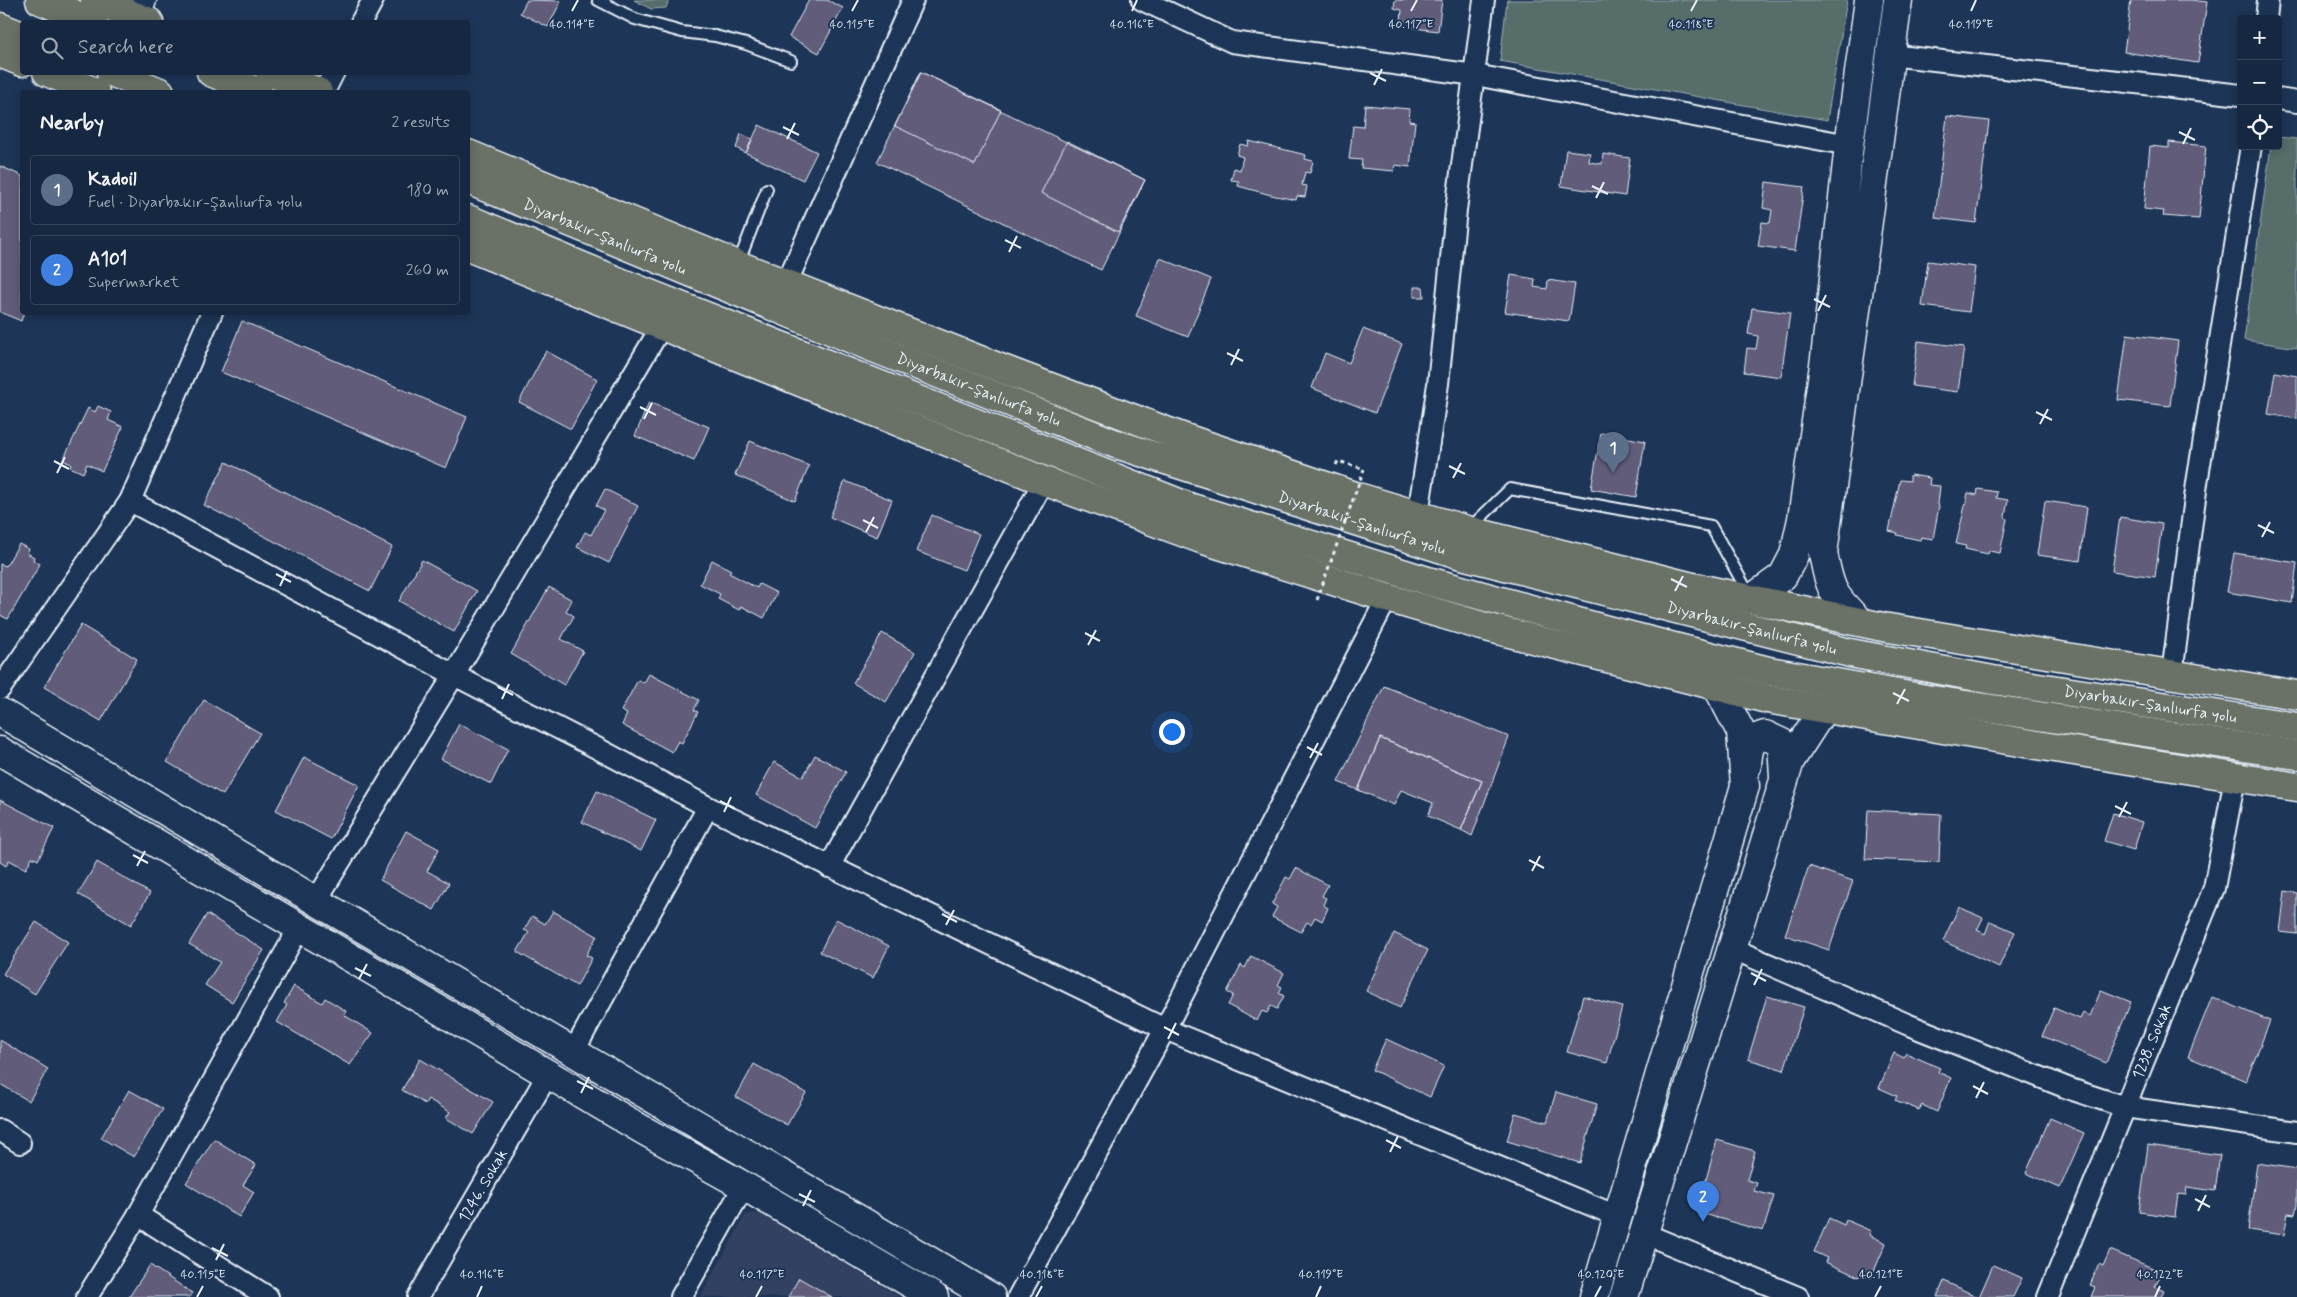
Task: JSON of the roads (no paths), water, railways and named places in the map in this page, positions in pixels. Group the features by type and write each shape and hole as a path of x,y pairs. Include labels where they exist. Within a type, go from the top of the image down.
{"highway":[{"path":"40,0 88,20"},
{"path":"95,0 142,13"},
{"path":"0,27 10,53"},
{"path":"54,75 89,90"},
{"path":"118,75 155,90"},
{"path":"218,75 253,90"},
{"path":"277,75 313,90"},
{"path":"470,155 738,265 1182,437 1358,497 1467,530 1693,587 1859,621 2297,695"},
{"name":"Diyarbakır-Şanlıurfa yolu","path":"470,181 862,343 1116,444 1461,555 1850,653 1993,680 2297,727"},
{"name":"Diyarbakır-Şanlıurfa yolu","path":"470,220 628,285 1189,507 1428,581 1607,630 1769,671 1926,699 2297,755"},
{"path":"470,247 1044,481 1204,540 1387,598 1482,626 1717,686 1823,710 2297,787"}],"main road":[{"path":"1752,599 1783,576 1794,555 1800,528 1825,358 1849,144 1869,0"},
{"path":"1859,621 1838,601 1830,586 1823,553 1898,0"},
{"path":"1717,686 1741,732 1746,786"},
{"path":"1624,1297 1642,1233 1790,761 1823,710"},
{"path":"0,712 316,901 991,1297"},
{"path":"1594,1297 1746,786 1748,748 1756,738 1765,735 1782,743 1783,786"},
{"path":"0,751 548,1074 934,1297"}],"street":[{"path":"362,20 373,0"},
{"path":"786,284 913,0"},
{"path":"1142,0 1232,42 1475,75 1849,144"},
{"path":"1418,514 1438,384 1456,210 1484,0"},
{"path":"2266,15 2268,0"},
{"path":"1890,56 2237,95"},
{"path":"325,90 332,75"},
{"path":"2282,100 2297,102"},
{"path":"2172,674 2197,483 2247,182 2251,150"},
{"path":"0,690 130,500 211,315"},
{"path":"316,901 454,675 663,324"},
{"path":"829,867 1044,481"},
{"path":"130,500 454,675 591,745 708,808 1165,1029 1617,1216"},
{"path":"1018,1297 1165,1029 1387,598"},
{"name":"1238. Sokak","path":"2048,1297 2214,888 2235,778"},
{"path":"574,1051 708,808"},
{"path":"87,1297 138,1215 299,928"},
{"path":"1731,948 1909,1025 2070,1089 2125,1107 2297,1132"},
{"name":"1246. Sokak","path":"418,1297 548,1074"},
{"path":"0,1130 20,1143"},
{"path":"681,1297 744,1186"},
{"path":"138,1215 268,1297"},
{"path":"1642,1233 1798,1297"}],"lane":[{"path":"598,0 636,19 682,32 715,36 746,44 791,62"},
{"path":"738,265 767,189"},
{"path":"1467,530 1510,488 1711,526 1752,599"}],"place":[{"name":"Kadoil","path":"1613,473"},
{"name":"A101","path":"1703,1222"}]}
